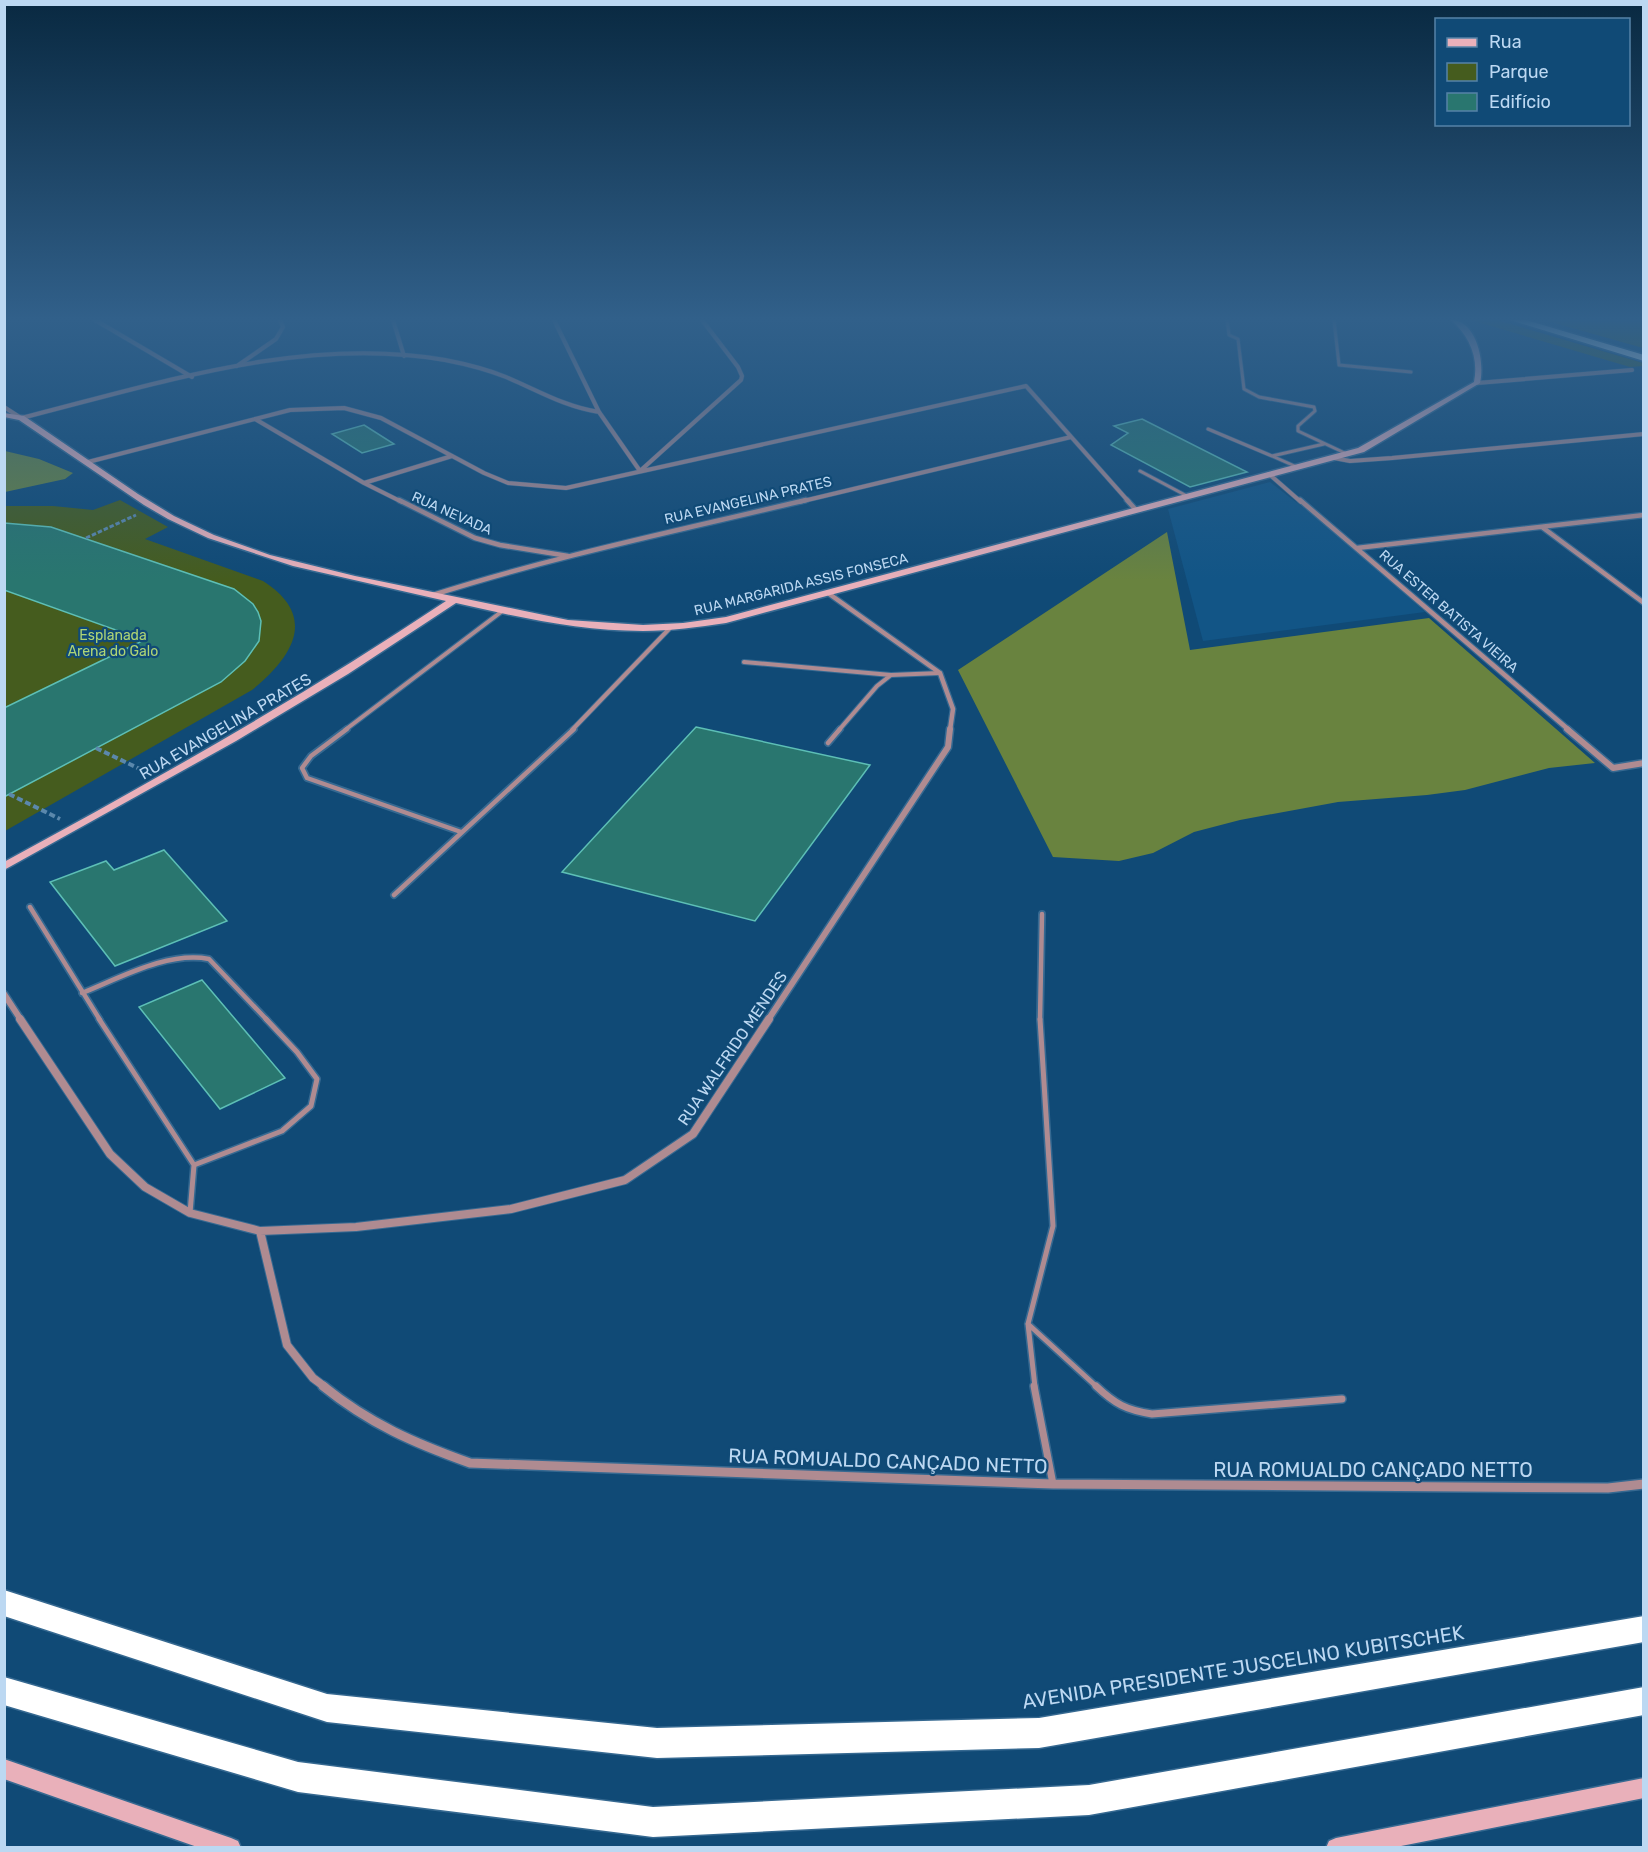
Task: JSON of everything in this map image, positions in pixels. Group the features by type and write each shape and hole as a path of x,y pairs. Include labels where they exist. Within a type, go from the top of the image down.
{"highway":[{"name":"AVENIDA PRESIDENTE JUSCELINO KUBITSCHEK","path":"4,1603 327,1708 657,1743 1039,1733 1644,1629"},
{"path":"4,1690 298,1777 652,1822 1089,1800 1644,1701"}],"street":[{"path":"4,415 21,418 69,406"},
{"path":"569,406 599,412"},
{"path":"596,406 640,471"},
{"path":"640,471 712,406"},
{"path":"88,462 303,408 358,410 381,418 484,473 525,486 566,488 933,406"},
{"path":"1044,406 1136,510"},
{"name":"RUA MARGARIDA ASSIS FONSECA","path":"4,407 153,508 199,531 289,563 501,612 579,626 624,629 670,628 726,620 1334,458 1361,450 1436,406"},
{"name":"RUA NEVADA","path":"255,419 364,483 475,538 500,545 571,556"},
{"path":"1334,458 1357,460 1392,458 1644,434"},
{"name":"RUA EVANGELINA PRATES","path":"433,595 490,577 571,556 1071,437"},
{"name":"RUA NEVADA","path":"364,483 452,456"},
{"name":"RUA ESTER BATISTA VIEIRA","path":"1269,474 1613,768 1644,763"},
{"path":"1358,548 1644,515"},
{"path":"1542,527 1644,603"},
{"path":"828,593 940,672"},
{"name":"RUA EVANGELINA PRATES","path":"4,867 258,726 390,644 454,600"},
{"name":"RUA WALFRIDO MENDES","path":"4,994 110,1154 146,1187 190,1213 260,1231 356,1227 511,1209 625,1180 693,1134 948,747 953,709 940,672"},
{"name":"RUA ROMUALDO CANÇADO NETTO","path":"260,1231 286,1345 313,1378 351,1409 411,1442 470,1463 1053,1484 1596,1488 1644,1484"},
{"path":"4,1769 231,1848"},
{"path":"1336,1848 1644,1788"}],"lane":[{"path":"1312,406 1315,411 1298,426 1298,431 1347,454"},
{"path":"1208,429 1298,467"},
{"path":"1272,456 1324,444"},
{"path":"1140,471 1187,496"},
{"path":"461,831 307,778 302,768 311,756 501,612"},
{"path":"394,895 577,726 670,628"},
{"path":"744,662 891,675 940,672"},
{"path":"828,743 877,686 891,675"},
{"path":"30,907 82,993 194,1165 190,1213"},
{"path":"1042,914 1040,1005 1053,1226 1028,1324 1032,1374 1053,1484"},
{"path":"82,993 182,957 200,955 218,967 297,1052 317,1079 311,1106 282,1131 194,1165"},
{"path":"1028,1324 1112,1401 1131,1411 1152,1414 1342,1399"}],"path":[{"path":"86,538 153,508"},
{"path":"96,748 163,780"},
{"path":"9,794 77,827"}],"shaded area":[{"path":"1270,482 1349,543 1425,612 1203,641 1168,509"}],"green space":[{"path":"5,451 39,459 73,473 65,479 5,492"},
{"name":"Esplanada Arena do Galo","path":"120,500 168,527 145,539 263,581 280,594 290,608 295,622 294,636 279,664 252,690 5,831 5,506 53,506 93,510"},
{"path":"1167,532 1190,650 1429,618 1595,763 1549,768 1465,790 1338,802 1240,820 1194,832 1153,853 1119,861 1053,857 958,670"}],"building":[{"path":"1142,419 1247,472 1190,487 1111,445 1128,433 1114,426"},
{"path":"364,425 394,444 362,453 332,434"},
{"path":"4,523 51,527 234,589 253,604 258,612 261,621 259,641 245,661 221,682 4,797 4,708 144,640 4,590"},
{"path":"696,727 870,765 755,921 562,872"},
{"path":"164,850 227,921 115,966 50,882 106,861 114,870"},
{"path":"202,980 285,1078 220,1109 139,1007"}]}
